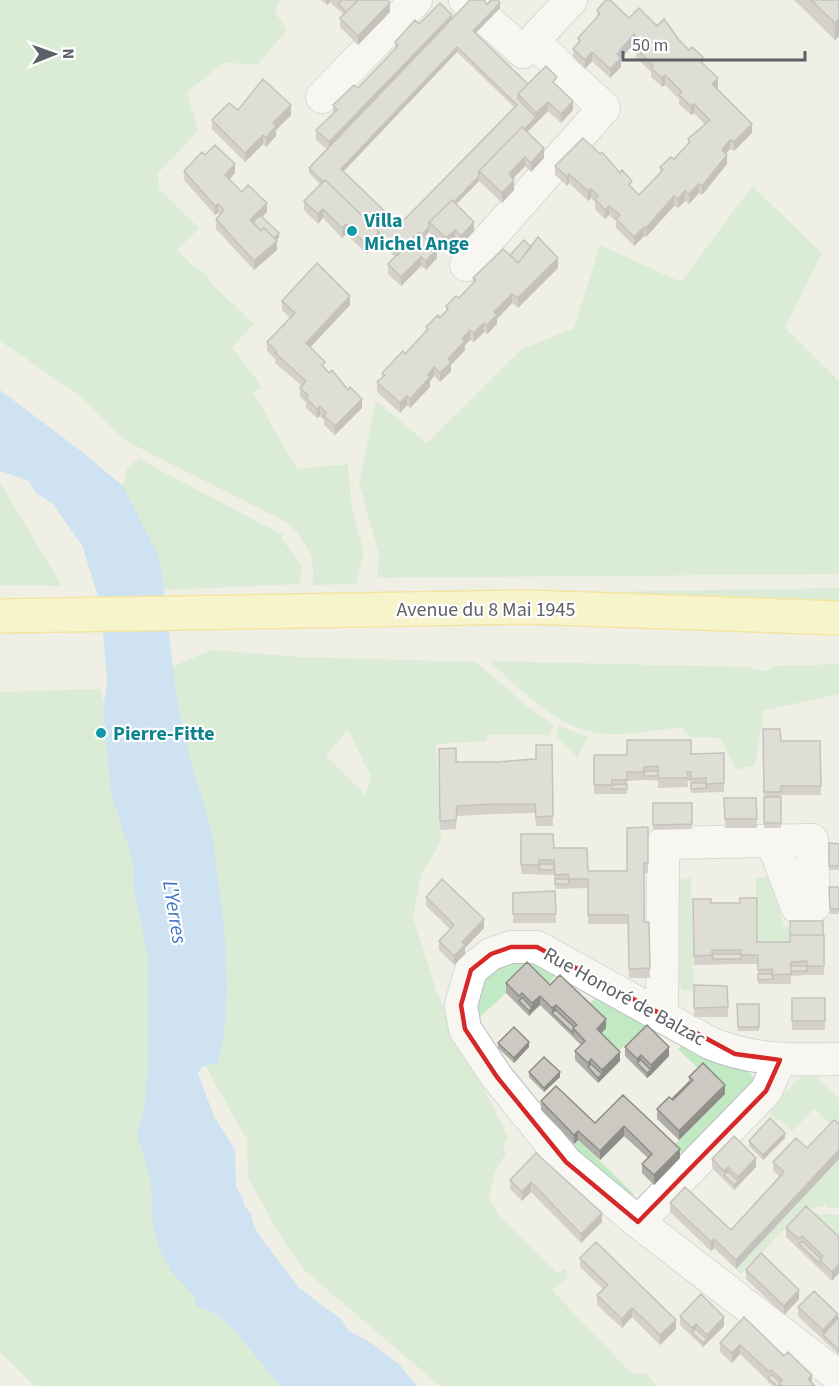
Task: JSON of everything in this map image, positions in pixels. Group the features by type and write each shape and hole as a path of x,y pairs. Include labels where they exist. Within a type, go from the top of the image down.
{"main road":[{"name":"Avenue du 8 Mai 1945","path":"0,616 527,607 839,618"}],"street":[{"path":"322,97 416,0"},
{"path":"465,0 528,46 604,108 466,265"},
{"path":"528,46 570,0"},
{"path":"663,1016 663,843 772,841"},
{"name":"Rue Honoré de Balzac","path":"839,1059 780,1060 735,1053 710,1043 537,947 511,947 491,954 471,970 461,1005 465,1029 497,1077 566,1162 638,1222 839,1377"},
{"path":"638,1222 766,1091 780,1060"}],"highlighted area":[{"path":"511,947 537,947 735,1054 780,1060 766,1091 638,1222 566,1162 497,1077 465,1029 461,1005 471,970 491,954"}],"green space":[{"path":"0,0 280,0 275,12 287,30 258,64 224,63 187,92 198,131 158,173 159,189 199,228 177,250 191,264 208,275 210,282 254,324 232,347 262,387 253,392 297,469 348,464 352,509 364,553 356,584 312,585 312,559 302,539 290,524 126,441 76,393 0,341"},
{"path":"752,186 822,253 785,328 839,381 839,574 377,578 379,555 359,483 376,401 427,443 522,349 574,328 600,245 681,282"},
{"path":"139,459 283,535 282,539 302,566 300,584 164,590 162,573 123,486 127,468"},
{"path":"0,482 62,586 0,585"},
{"path":"839,588 839,605 600,594 599,592"},
{"path":"211,650 303,657 476,662 527,706 554,725 549,735 487,735 487,741 436,744 441,842 421,875 413,917 437,993 508,1137 503,1145 506,1153 495,1172 489,1199 500,1217 557,1273 566,1268 568,1278 552,1290 632,1374 645,1373 657,1386 440,1386 304,1270 283,1240 248,1178 247,1140 198,1053 163,671","holes":["348,730 371,777 365,795 326,756"]},
{"path":"489,661 747,667 767,671 775,666 839,664 839,694 762,711 763,718 755,765 736,770 720,738 690,737 681,727 636,733 602,734 563,721 524,693"},
{"path":"100,689 126,797 159,981 301,1386 35,1386 0,1352 0,692"},
{"path":"559,726 588,737 577,758 556,736"},
{"path":"769,877 772,880 784,927 790,926 791,951 757,951 756,878"},
{"path":"691,878 694,990 684,991 679,985 678,884 680,880"},
{"path":"534,961 559,973 544,988 506,993 480,1017 476,1009 476,1001 482,984 488,977 495,970 510,962"},
{"path":"597,995 648,1025 614,1055 597,1038 588,1006"},
{"path":"683,1045 746,1069 753,1077 752,1083 683,1155 674,1145 725,1094 678,1049"},
{"path":"805,1075 817,1077 839,1099 839,1133 814,1109 792,1131 778,1118 776,1120 771,1116 771,1107 798,1079"},
{"path":"578,1140 635,1195 629,1195 620,1189 570,1145"},
{"path":"839,1158 839,1208 826,1208 826,1205 802,1211 741,1274 736,1269"},
{"path":"813,1213 839,1215 839,1246"}],"water":[{"name":"L'Yerres","path":"0,390 123,486 157,553 162,573 176,694 190,759 212,831 225,936 227,988 225,1027 218,1065 211,1064 202,1067 198,1074 214,1116 235,1150 236,1187 243,1198 244,1206 251,1213 259,1235 299,1288 342,1320 349,1331 370,1342 399,1364 417,1386 280,1386 240,1337 218,1315 196,1306 195,1298 171,1271 158,1247 152,1217 151,1182 137,1135 144,1108 148,1070 148,955 134,892 133,862 111,793 103,708 107,683 101,606 82,545 52,503 35,492 29,481 0,471"}],"building":[{"path":"342,0 358,0 346,12 338,4"},
{"path":"358,0 387,0 390,3 358,36 340,18"},
{"path":"470,0 484,0 487,4 491,0 498,0 500,3 473,31 528,84 518,94 518,99 536,117 525,129 522,127 479,171 479,176 454,202 452,200 429,222 429,227 422,235 419,232 398,255 379,236 379,232 325,180 323,182 309,168","holes":["457,47 517,105 399,225 341,169"]},
{"path":"606,0 610,0 629,18 639,8 657,26 664,19 689,50 692,47 703,57 700,61 718,78 712,84 752,124 734,142 730,140 722,150 727,155 702,186 699,184 689,194 685,191 678,199 674,196 646,228 644,227 634,237 616,219 620,215 609,206 605,210 595,199 598,196 591,189 588,191 569,174 567,177 555,166 583,138 600,154 602,152 620,173 622,170 632,181 629,185 639,195 663,170 660,167 671,157 674,159 690,142 688,139 710,120 694,104 691,106 679,95 682,92 665,75 662,78 651,68 653,65 636,48 642,42 634,34 617,54 621,58 610,69 592,52 585,60 573,49 580,41 578,38 600,14 597,10"},
{"path":"811,0 839,0 839,19 835,23"},
{"path":"440,3 452,15 329,142 316,130 337,110 333,105 354,85 358,88 398,46 395,42 415,20 419,24"},
{"path":"546,66 557,77 553,82 573,101 561,114 548,102 536,113 518,94"},
{"path":"263,79 291,105 273,123 276,126 266,138 263,135 245,153 212,120 229,103 238,110"},
{"path":"522,127 544,148 531,163 525,157 516,166 509,174 514,180 502,193 479,171"},
{"path":"215,145 235,164 225,175 242,192 248,185 267,203 250,220 261,231 264,228 277,241 254,261 216,219 224,210 218,204 215,206 184,171 202,152 205,155"},
{"path":"325,180 379,232 367,245 346,224 342,228 323,209 318,214 304,201"},
{"path":"452,200 474,222 461,236 455,230 446,238 429,222"},
{"path":"260,215 279,233 274,238 264,228 261,231 253,222"},
{"path":"419,232 437,249 426,261 421,257 401,277 388,264"},
{"path":"538,237 558,258 518,298 512,294 494,312 497,315 487,325 484,323 474,333 470,330 462,339 465,341 448,359 451,362 440,373 434,367 428,375 430,377 410,399 407,396 400,403 377,382 385,375 382,373 403,351 405,354 428,329 426,327 438,315 440,318 448,309 446,306 456,296 459,298 476,280 473,278 503,249 518,263"},
{"path":"524,240 531,247 518,263 510,255"},
{"path":"317,263 350,296 306,343 325,362 322,365 329,373 332,370 348,390 350,387 362,399 335,426 324,416 326,413 320,406 317,409 306,398 308,395 300,388 306,381 275,353 277,352 267,342 295,313 282,301"},
{"path":"763,729 780,729 781,741 820,741 821,786 781,786 781,792 764,792"},
{"path":"627,740 691,740 691,754 724,753 724,783 706,784 706,778 691,779 691,772 687,772 688,778 658,778 658,766 644,767 644,772 627,772 627,780 612,780 612,785 594,785 594,755 627,755"},
{"path":"536,745 552,745 553,816 536,817 535,804 496,804 457,806 456,820 440,821 439,749 456,748 456,762 496,762 536,759"},
{"path":"644,771 658,771 658,776 644,776"},
{"path":"691,783 706,783 706,788 691,789"},
{"path":"627,784 627,789 612,789 612,785"},
{"path":"764,797 781,797 781,823 764,823"},
{"path":"724,798 756,798 757,819 725,819"},
{"path":"653,803 692,803 692,824 653,825"},
{"path":"648,827 648,863 644,863 644,922 649,922 650,968 629,969 628,915 588,915 588,879 569,879 568,874 555,875 554,860 539,860 540,865 521,865 521,834 553,834 554,848 587,848 588,871 627,871 627,828"},
{"path":"829,843 839,844 839,866 829,866"},
{"path":"539,864 554,864 554,870 540,870"},
{"path":"442,879 484,919 462,942 465,945 454,956 439,941 454,925 426,897"},
{"path":"555,879 568,879 569,884 555,884"},
{"path":"829,887 839,887 839,909 830,909"},
{"path":"555,891 556,914 513,914 513,893"},
{"path":"740,898 757,898 757,942 790,942 790,935 824,935 824,966 807,966 807,961 791,962 791,974 773,975 772,969 758,970 758,955 741,955 741,950 712,950 713,955 694,956 693,899 711,899 711,903 740,903"},
{"path":"790,921 823,921 823,935 790,935"},
{"path":"712,954 741,954 741,959 713,959"},
{"path":"527,962 550,985 560,975 606,1019 597,1029 620,1052 602,1070 591,1059 588,1063 575,1051 585,1041 573,1028 577,1025 556,1005 552,1008 540,996 532,1003 522,993 519,996 506,983"},
{"path":"791,966 807,966 807,971 791,971"},
{"path":"758,974 772,974 773,979 758,980"},
{"path":"694,985 727,986 728,1007 694,1008"},
{"path":"522,997 532,1008 529,1011 519,1001"},
{"path":"792,998 825,998 825,1021 792,1021"},
{"path":"737,1004 759,1004 759,1027 738,1027"},
{"path":"556,1010 574,1027 573,1033 552,1013"},
{"path":"647,1025 669,1047 651,1065 641,1055 637,1059 625,1047"},
{"path":"514,1027 529,1042 514,1058 498,1043"},
{"path":"544,1057 560,1072 544,1088 529,1072"},
{"path":"641,1060 651,1070 647,1073 637,1063"},
{"path":"703,1063 725,1085 679,1131 657,1109 669,1097 673,1100 693,1080 689,1077"},
{"path":"591,1064 602,1074 598,1078 588,1067"},
{"path":"690,1083 673,1100 672,1099"},
{"path":"556,1086 595,1123 623,1095 680,1149 654,1175 642,1164 652,1154 624,1126 600,1151 578,1131 574,1135 541,1101"},
{"path":"770,1118 785,1133 763,1155 749,1141"},
{"path":"834,1120 839,1124 839,1150 736,1260 714,1239 711,1242 670,1203 685,1187 731,1230 784,1172 773,1162 796,1138 807,1148"},
{"path":"734,1136 756,1158 738,1177 728,1167 724,1171 712,1159"},
{"path":"536,1153 602,1213 581,1234 531,1182 522,1192 510,1180"},
{"path":"728,1171 738,1181 734,1185 724,1175"},
{"path":"806,1206 839,1237 839,1264 832,1272 820,1260 823,1256 802,1236 799,1239 786,1228"},
{"path":"802,1241 821,1259 820,1264 799,1244"},
{"path":"596,1242 676,1320 660,1335 632,1308 622,1319 597,1295 608,1285 580,1258"},
{"path":"761,1253 799,1290 784,1306 746,1270"},
{"path":"814,1291 838,1314 823,1330 798,1307"},
{"path":"701,1294 724,1317 707,1335 696,1324 692,1328 680,1316"},
{"path":"744,1317 784,1356 788,1352 812,1375 808,1379 815,1386 782,1386 779,1383 782,1380 771,1370 769,1372 740,1345 732,1353 720,1343"},
{"path":"839,1319 839,1350 823,1335"},
{"path":"696,1329 707,1339 703,1343 692,1332"},
{"path":"771,1374 780,1382 779,1386 768,1378"}],"place":[{"name":"Villa Michel Ange","path":"352,231"},
{"name":"Pierre-Fitte","path":"101,733"}]}
